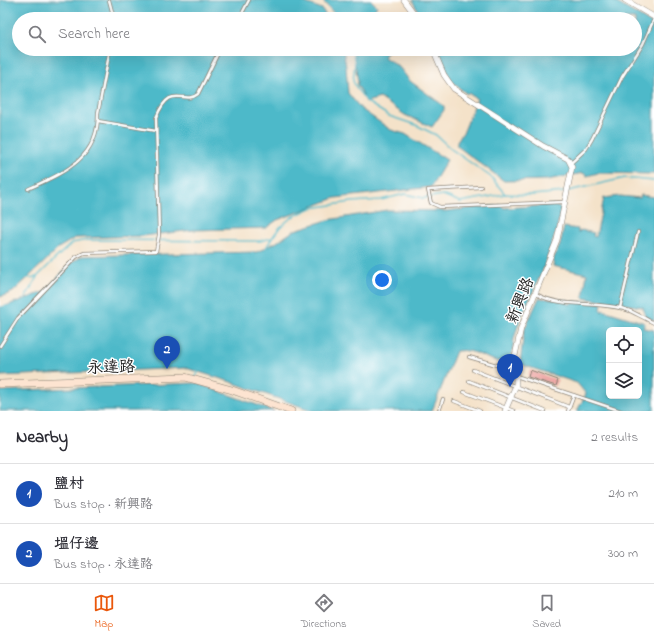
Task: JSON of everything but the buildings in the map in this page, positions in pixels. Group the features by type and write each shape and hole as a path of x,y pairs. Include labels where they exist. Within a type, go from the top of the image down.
{"street":[{"path":"404,0 413,12"},
{"path":"626,0 654,18"},
{"path":"436,56 444,75 454,89 543,146 568,159 571,163"},
{"name":"新興路","path":"506,410 516,386 515,356 521,328 557,240 570,180 572,167 571,163"},
{"name":"永達路","path":"0,384 185,377 225,388 290,411"}],"lane":[{"path":"109,0 112,12"},
{"path":"243,12 249,0"},
{"path":"642,46 654,18"},
{"path":"28,189 60,174 81,160 87,153 94,138 98,121 98,113 109,56"},
{"path":"0,346 18,318 76,257 84,253 156,251 159,235 156,118 164,103 174,96 179,95 191,97 198,94 217,56"},
{"path":"571,163 586,149 622,77 635,56"},
{"path":"98,121 156,131"},
{"path":"481,187 434,189 428,190 428,192 431,203 440,207 565,201"},
{"path":"620,308 638,232"},
{"path":"536,294 550,300 620,308 633,311 642,318 654,323"},
{"path":"469,357 516,369"},
{"path":"473,370 569,407"},
{"path":"516,376 621,411"},
{"path":"469,381 545,411"},
{"path":"464,392 506,410 514,411"},
{"path":"568,411 574,395"},
{"path":"439,411 443,399"},
{"path":"454,401 480,411"}],"water":[{"path":"0,0 298,0 322,9 324,12 12,12 12,56 344,56 348,93 361,109 391,130 405,134 447,160 431,187 335,198 277,220 266,228 193,230 143,236 75,238 60,247 13,292 0,297"},
{"path":"322,0 371,0 377,6 373,12 333,12"},
{"path":"412,0 612,0 632,12 418,12"},
{"path":"642,18 654,25 654,174 598,173 587,176 583,173 547,180 504,181 457,146 457,141 464,131 477,99 468,93 467,94 452,82 439,56 642,56"},
{"path":"354,56 385,56 399,67 410,81 444,106 444,110 432,127 405,115 380,98 366,102 357,85 358,82"},
{"path":"641,195 654,197 654,320 646,318 643,307 583,298 587,274 553,266 554,262 552,262 560,245 564,227 578,229 578,233 581,230 594,233 593,236 596,237 604,198 620,196 640,198"},
{"path":"501,205 504,208 554,205 561,208 556,232 542,272 520,319 514,339 511,362 496,361 470,351 456,351 432,411 314,411 186,368 0,376 0,308 44,292 71,263 82,256 257,252 277,242 295,230 328,220 387,210 446,211"},
{"path":"539,298 569,300 567,304 571,304 572,301 602,303 602,312 603,310 645,323 643,328 654,330 654,411 577,411 586,394 577,383 520,364 524,330"},
{"path":"196,383 274,411 0,411 0,391"}],"waterway":[{"path":"354,56 355,63 353,81 367,102 389,116 416,125 436,135 451,149 491,177 505,194"},
{"path":"568,191 625,178 654,181"},
{"path":"24,300 37,277 57,257 72,243 87,240 260,241 272,238 280,227 292,217 311,208 352,202 381,200 405,194 423,198 443,195 460,202 505,194 532,195 565,192"},
{"path":"266,248 272,238"},
{"path":"27,278 37,277"},
{"path":"0,307 8,306"},
{"path":"195,378 199,371"}],"place":[{"name":"塭仔邊","path":"167,369"},
{"name":"鹽村","path":"510,387"}]}
